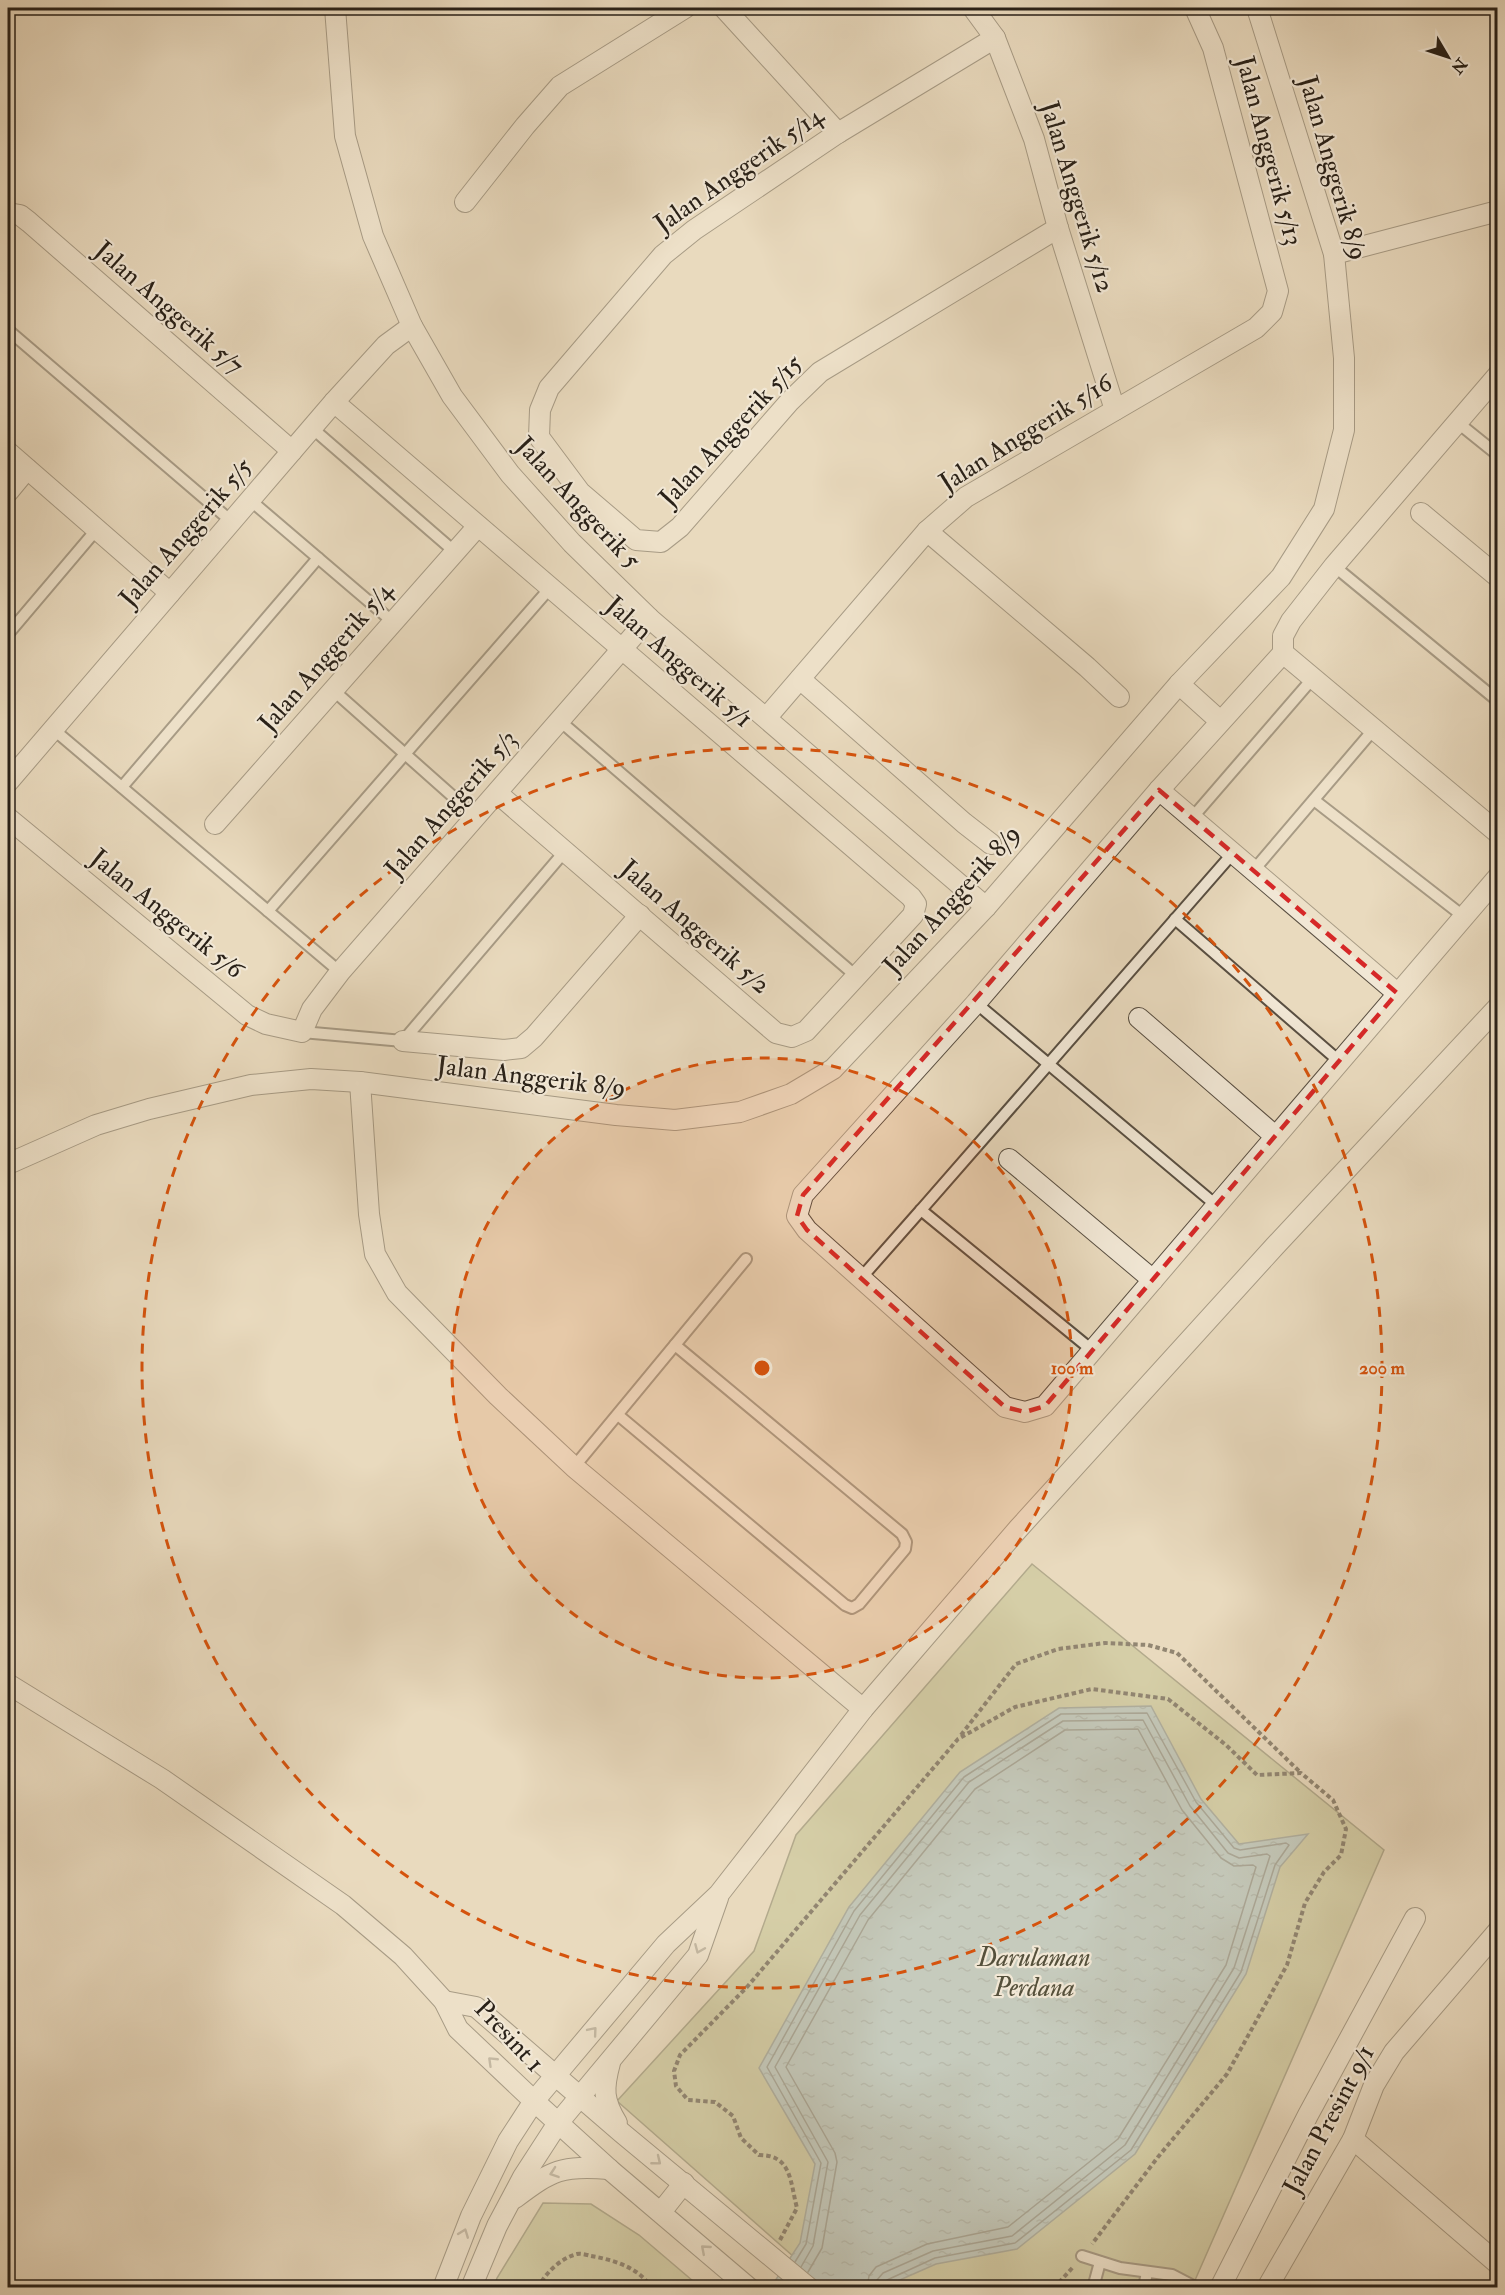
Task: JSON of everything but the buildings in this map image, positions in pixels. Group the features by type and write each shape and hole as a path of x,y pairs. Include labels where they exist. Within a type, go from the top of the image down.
{"street":[{"name":"Jalan Anggerik 5","path":"335,8 345,136 373,236 412,326 452,396 510,474 572,543 650,618 986,907"},
{"path":"465,202 525,126 560,87 686,8"},
{"path":"724,8 838,133"},
{"name":"Jalan Anggerik 5/12","path":"973,8 995,38 1034,139 1058,228 1115,410"},
{"name":"Jalan Anggerik 5/13","path":"1195,8 1213,48 1278,291 1272,312"},
{"name":"Jalan Anggerik 8/9","path":"8,1164 96,1125 149,1109 251,1085 311,1079 360,1082 616,1116 675,1120 740,1112 791,1094 833,1069 986,907 1179,684 1281,577 1324,509 1344,430 1344,358 1334,254 1257,8"},
{"name":"Jalan Anggerik 5/14","path":"549,388 663,255 727,206 838,133 995,38"},
{"path":"1334,254 1497,211"},
{"name":"Jalan Anggerik 5/7","path":"8,213 20,214 292,451"},
{"name":"Jalan Anggerik 5/15","path":"549,388 540,410 539,437 580,492 636,540 661,542 681,527 790,401 820,372 1058,228"},
{"name":"Jalan Anggerik 5/16","path":"767,717 927,531 966,497 1256,328 1272,312"},
{"name":"Jalan Anggerik 5/5","path":"8,782 334,402 386,345 412,326"},
{"path":"1497,375 1334,566 1291,621 1283,636 1283,652 1159,790 976,1003 803,1195 797,1216 807,1230 1005,1407 1025,1412 1045,1406 1497,877"},
{"name":"Jalan Anggerik 5/1","path":"334,402 911,897 916,904 913,915 856,976"},
{"path":"8,452 170,593"},
{"path":"8,492 27,469"},
{"path":"1421,513 1497,577"},
{"name":"Jalan Anggerik 5/4","path":"215,824 478,526"},
{"path":"927,531 1119,697"},
{"name":"Jalan Anggerik 5/3","path":"302,1032 312,1009 340,972 650,618"},
{"path":"1283,652 1497,832"},
{"path":"800,680 955,816 991,844"},
{"path":"1179,684 1220,721"},
{"path":"1159,790 1397,993"},
{"name":"Jalan Anggerik 5/2","path":"497,793 776,1033 792,1037 806,1031 856,976"},
{"name":"Jalan Anggerik 5/6","path":"8,818 247,1015 266,1024 302,1032"},
{"path":"403,1041 504,1050 521,1048 534,1037 640,915"},
{"path":"443,2288 471,2216 508,2141 534,2101 666,1944 719,1894 863,1708 1026,1521 1275,1246 1497,1007"},
{"path":"1139,1018 1275,1136"},
{"path":"360,1082 369,1214 375,1254 397,1293 498,1396 574,1467 863,1708"},
{"path":"1009,1159 1152,1280"},
{"path":"8,1684 162,1779 343,1905 402,1956 444,2001"},
{"path":"471,2288 497,2226 558,2123 698,1955 719,1894"},
{"path":"1220,2288 1308,2115 1415,1918"},
{"name":"Jalan Presint 9/1","path":"1267,2288 1353,2139 1374,2085 1394,2052 1497,1931"},
{"name":"Presint 1","path":"444,2001 476,2007 622,2133 777,2259 809,2288"},
{"name":"Presint 1","path":"444,2001 458,2029 534,2101 609,2169 749,2288"},
{"path":"611,2058 605,2084 605,2097 622,2133"},
{"path":"1353,2139 1497,2264"},
{"path":"509,2204 544,2176 566,2168 609,2169"},
{"path":"661,2212 684,2183"}],"lane":[{"path":"8,330 231,521"},
{"path":"1457,422 1497,455"},
{"path":"312,428 455,552"},
{"path":"250,500 393,622"},
{"path":"8,634 97,529"},
{"path":"122,787 318,558"},
{"path":"1334,566 1497,701"},
{"path":"268,911 550,588"},
{"path":"1192,818 1313,678"},
{"path":"333,690 476,817"},
{"path":"560,721 856,976"},
{"path":"53,729 340,972"},
{"path":"1253,871 1374,729"},
{"path":"1314,800 1463,916"},
{"path":"302,1032 403,1041 565,851"},
{"path":"861,1278 1233,853"},
{"path":"1175,919 1339,1061"},
{"path":"976,1003 1216,1204"},
{"path":"921,1210 1093,1351"},
{"path":"574,1467 746,1260"},
{"path":"618,1415 845,1605 852,1608 859,1604 905,1549 906,1542 902,1534 675,1345"},
{"path":"1082,2256 1120,2268 1172,2275 1197,2288"},
{"path":"1093,2288 1100,2262"},
{"path":"1144,2288 1147,2272"}],"path":[{"path":"777,2259 797,2208 786,2166 773,2155 759,2155 741,2138 733,2116 715,2102 687,2100 676,2086 674,2071 680,2055 747,1987 958,1739 1016,1664 1058,1649 1105,1643 1149,1645 1177,1653 1301,1773 1333,1800 1346,1829 1341,1855 1324,1872 1305,1903 1287,1965 1227,2074 1054,2288"},
{"path":"958,1739 1015,1707 1092,1689 1168,1699 1226,1745 1257,1775 1301,1773"},
{"path":"538,2288 541,2280 558,2263 578,2254 616,2260 646,2279 652,2288"}],"highlighted area":[{"path":"1159,790 1397,993 1045,1406 1025,1412 1005,1407 807,1230 797,1216 803,1195"}],"green space":[{"name":"Darulaman Perdana","path":"1032,1564 1384,1850 1192,2287 828,2287 617,2101 754,1951 796,1835"},
{"path":"543,2203 591,2204 639,2235 700,2287 494,2287 497,2278"}],"water":[{"path":"1151,1706 1201,1799 1239,1844 1308,1834 1280,1867 1246,1974 1135,2154 1017,2249 936,2264 884,2287 771,2287 800,2243 815,2164 759,2068 849,1907 960,1772 1059,1708"}]}
